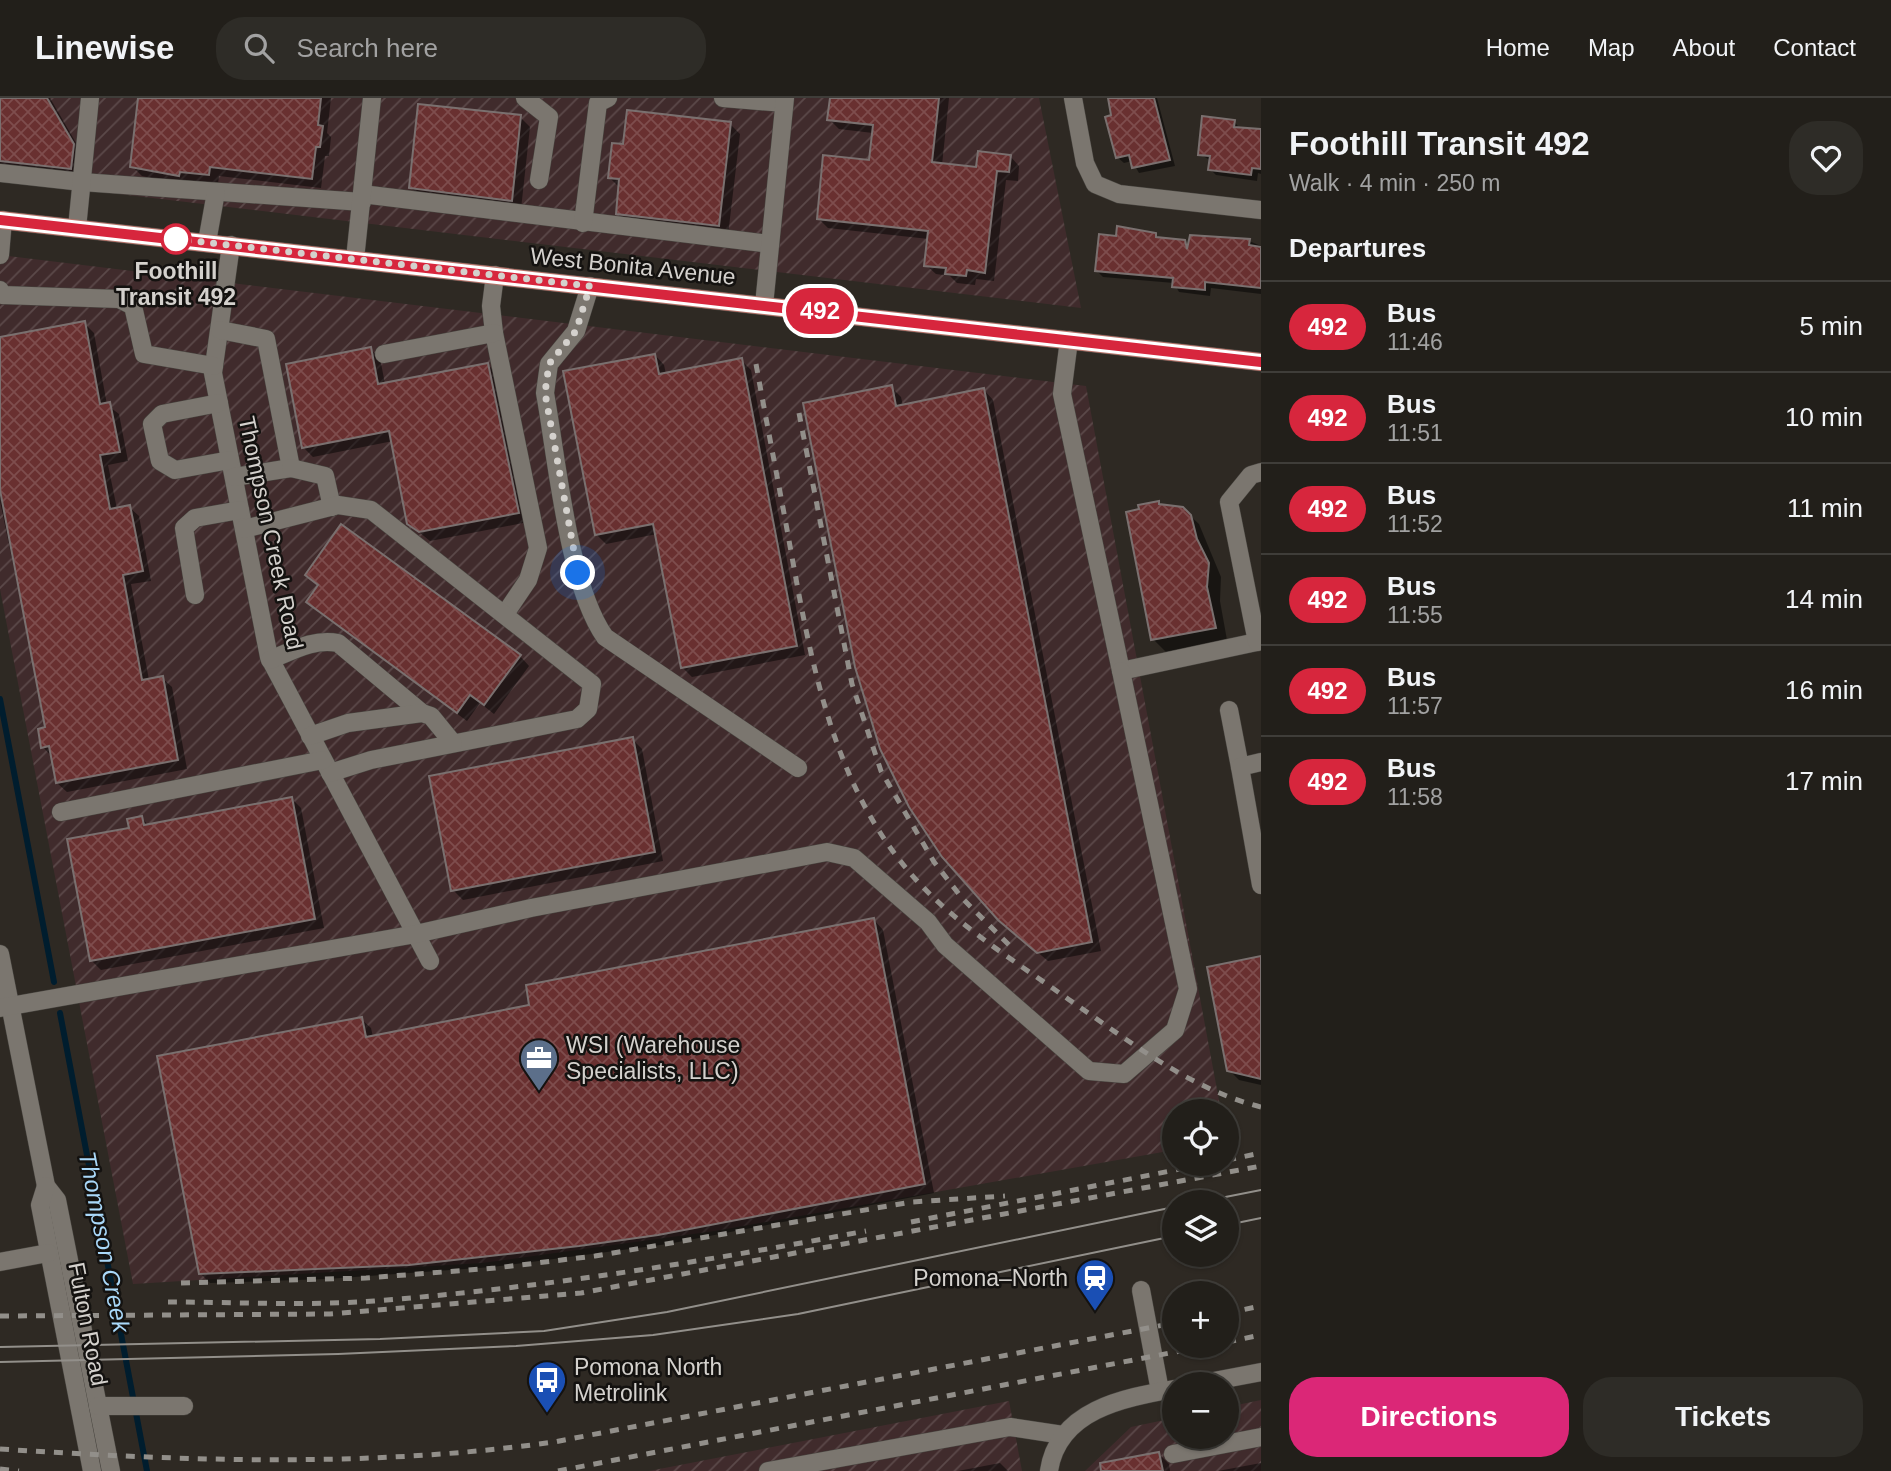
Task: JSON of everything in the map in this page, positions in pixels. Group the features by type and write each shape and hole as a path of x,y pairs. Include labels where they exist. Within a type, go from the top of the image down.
{"main road":[{"name":"West Bonita Avenue","path":"2,220 1261,362"}],"street":[{"path":"77,228 90,98"},
{"path":"355,259 372,98"},
{"path":"525,98 549,117 539,180"},
{"path":"583,223 598,103 608,98"},
{"path":"723,98 785,100 764,305"},
{"path":"1073,98 1085,163 1095,184 1119,194 1261,210"},
{"path":"0,173 216,192 362,198 770,244"},
{"path":"207,242 216,192"},
{"path":"0,255 2,220"},
{"name":"Thompson Creek Road","path":"231,245 214,366 270,660 430,961"},
{"path":"495,275 491,306 494,333 538,548 528,580 505,614"},
{"path":"590,286 576,331 549,364 545,393 578,573 594,622 605,637 797,768"},
{"path":"0,290 2,295 119,299 133,306 144,354 214,366"},
{"path":"220,330 266,340 291,468"},
{"path":"384,354 494,333"},
{"path":"4,1007 416,934 530,908 827,852 854,858 928,922 945,945 1089,1071 1124,1073 1175,1030 1188,989 1062,394 1069,340"},
{"path":"219,403 162,414 152,424 160,461 175,470 291,468 326,477 332,507"},
{"path":"1121,671 1259,641 1229,502 1251,475 1261,472"},
{"path":"61,812 578,719 588,709 592,684 371,510 352,505 332,507 243,528"},
{"path":"195,595 184,528 195,518 240,510"},
{"path":"270,660 309,643 326,640 338,643 422,713 431,716 453,743"},
{"path":"1229,710 1261,881"},
{"path":"310,736 348,723 422,713"},
{"path":"1240,767 1261,762"},
{"name":"Fulton Road","path":"0,954 4,1007 46,1186 57,1200 105,1406 111,1471"},
{"name":"Fulton Road","path":"46,1186 40,1205 92,1471"},
{"path":"0,1262 48,1252"},
{"path":"1141,1290 1162,1372"},
{"path":"1239,1377 1261,1372"},
{"path":"1049,1471 1052,1453 1063,1435 1109,1403 1162,1391"},
{"path":"105,1406 184,1406"},
{"path":"768,1471 1010,1427 1063,1435"},
{"path":"1239,1439 1261,1437"},
{"path":"1173,1454 1191,1449"}],"shaded area":[{"path":"0,98 1039,98 1081,308 0,180"},
{"path":"0,255 1086,386 1219,1099 1162,1099 1162,1152 715,1231 482,1263 133,1284 0,589"},
{"path":"1261,1400 1261,1471 1085,1471 1131,1427 1162,1421 1162,1449 1239,1449 1239,1405"},
{"path":"1009,1401 1022,1471 649,1471"}],"building":[{"path":"0,98 47,98 74,144 71,169 0,161"},
{"path":"138,98 321,98 318,125 323,126 320,147 316,147 312,179 210,167 209,175 180,172 179,176 130,167"},
{"path":"830,98 939,98 932,162 976,167 978,151 1011,155 1009,172 997,171 985,273 967,270 966,276 945,274 946,268 924,266 928,231 817,219 823,155 869,160 873,125 827,120"},
{"path":"1108,98 1154,98 1170,160 1132,168 1129,155 1116,158 1105,117 1111,115"},
{"path":"418,104 521,115 512,201 409,188"},
{"path":"627,110 731,122 719,226 616,214 619,179 608,178 612,143 623,144"},
{"path":"1202,116 1235,120 1234,127 1261,129 1261,169 1252,168 1251,175 1208,170 1210,156 1198,155"},
{"path":"1117,226 1156,233 1156,237 1185,240 1187,249 1190,235 1250,239 1249,245 1261,247 1261,288 1205,282 1205,290 1172,287 1173,278 1095,271 1099,234 1116,236"},
{"path":"85,321 100,404 110,402 120,452 100,455 110,509 130,505 143,571 123,575 142,680 163,676 178,760 56,783 49,746 41,748 38,729 45,727 0,490 0,337"},
{"path":"371,347 378,384 488,363 519,513 419,532 407,524 389,431 302,448 286,364"},
{"path":"655,354 659,374 742,358 797,646 681,668 653,524 595,535 563,371"},
{"path":"892,385 896,406 984,388 1092,942 1037,953 998,920 942,857 909,807 880,749 855,667 803,403"},
{"path":"1159,501 1159,504 1183,507 1191,515 1197,539 1209,563 1207,587 1216,628 1151,640 1126,512 1139,509 1138,505"},
{"path":"341,524 521,655 484,705 470,695 457,713 306,602 318,585 305,575"},
{"path":"633,737 655,852 451,891 429,776"},
{"path":"292,797 315,919 90,961 67,839 129,828 127,819 142,816 144,825"},
{"path":"874,918 925,1184 658,1235 579,1246 409,1265 199,1274 157,1056 362,1017 366,1037 529,1005 526,985"},
{"path":"1261,956 1261,1079 1227,1071 1207,967"},
{"path":"1159,1452 1163,1471 1101,1471 1100,1463"}],"waterway":[{"name":"Thompson Creek","path":"0,699 54,982"},
{"name":"Thompson Creek","path":"60,1013 147,1471"}],"tram line":[{"path":"1239,1194 1261,1190"},
{"path":"0,1347 380,1339 544,1331 667,1312 1162,1209"},
{"path":"1239,1223 1261,1218"},
{"path":"0,1362 338,1354 516,1346 653,1335 798,1314 1162,1238"}],"railway":[{"path":"756,364 817,676 844,761 862,801 884,838 928,892 966,926 1006,956 1160,1062 1209,1088 1261,1107"},
{"path":"799,413 852,684 881,771 934,862 962,898 1011,947"},
{"path":"1239,1158 1261,1153"},
{"path":"0,1316 330,1314 581,1293 1261,1166"},
{"path":"911,1222 1162,1173"},
{"path":"181,1283 366,1278 495,1268 595,1256 912,1202 1005,1196"},
{"path":"168,1302 323,1303 437,1296 621,1273 866,1231"},
{"path":"1239,1311 1261,1306"},
{"path":"0,1449 139,1457 277,1460 416,1456 485,1450 554,1442 1162,1325"},
{"path":"1239,1340 1261,1335"},
{"path":"558,1471 1162,1354"},
{"path":"0,1469 19,1471"}],"bus line":[{"name":"492","path":"0,220 1261,362"}],"place":[{"name":"Foothill Transit 492","path":"176,239"},
{"name":"WSI (Warehouse Specialists, LLC)","path":"539,1092"},
{"name":"Pomona–North","path":"1095,1312"},
{"name":"Pomona North Metrolink","path":"547,1414"}],"route":[{"path":"176,239 590,286 576,331 549,364 545,393 578,573"}]}
